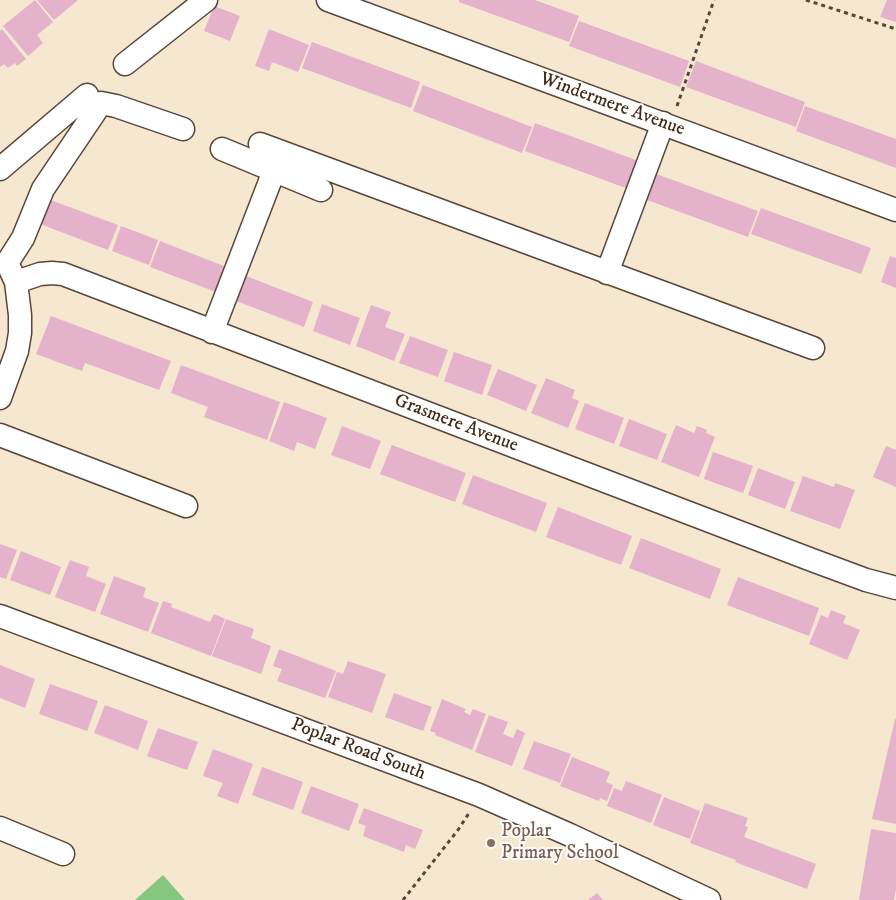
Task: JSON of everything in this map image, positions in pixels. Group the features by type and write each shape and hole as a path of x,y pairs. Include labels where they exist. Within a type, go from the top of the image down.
{"street":[{"path":"124,64 206,0"},
{"name":"Windermere Avenue","path":"328,0 896,210"},
{"path":"0,169 86,95"},
{"path":"0,398 17,351 20,315 8,267 23,238 43,189 101,103 116,106 184,129"},
{"path":"607,273 663,123"},
{"path":"260,144 813,348"},
{"path":"222,149 321,190"},
{"path":"212,332 274,170"},
{"name":"Grasmere Avenue","path":"8,267 40,274 63,274 812,560 866,580 896,588"},
{"path":"0,435 186,506"},
{"name":"Poplar Road South","path":"0,616 479,795 709,900"},
{"path":"0,828 63,854"}],"path":[{"path":"663,123 674,111 714,0"},
{"path":"806,0 896,29"},
{"path":"402,900 468,817 479,795"}],"green space":[{"path":"163,875 185,900 135,900"}],"building":[{"path":"35,0 53,22 37,35 43,43 28,56 3,26"},
{"path":"37,0 78,0 54,20"},
{"path":"459,0 535,0 579,16 569,42 459,2"},
{"path":"887,0 896,0 896,22 880,17"},
{"path":"214,6 240,16 230,41 204,31"},
{"path":"579,21 689,61 680,87 569,46"},
{"path":"2,29 26,59 17,66 15,63 8,68 4,64 0,67 0,31"},
{"path":"269,29 309,45 298,72 272,62 269,71 255,66"},
{"path":"312,42 420,82 411,108 302,68"},
{"path":"696,61 805,102 796,127 686,87"},
{"path":"423,85 532,127 522,153 413,111"},
{"path":"805,106 896,139 896,168 796,131"},
{"path":"535,123 644,163 634,191 525,151"},
{"path":"648,171 758,211 748,237 639,197"},
{"path":"45,198 118,225 108,250 35,222"},
{"path":"761,208 871,248 861,274 751,234"},
{"path":"121,226 158,240 149,265 112,251"},
{"path":"160,241 234,270 224,295 150,267"},
{"path":"890,256 896,258 896,288 881,282"},
{"path":"241,274 313,302 304,327 231,299"},
{"path":"322,304 360,318 350,345 313,331"},
{"path":"371,305 391,312 385,327 405,334 394,361 356,346"},
{"path":"51,316 171,361 159,390 85,363 82,371 36,354"},
{"path":"410,336 448,350 438,377 399,363"},
{"path":"454,352 492,365 482,395 444,381"},
{"path":"181,365 280,402 267,440 204,417 208,407 171,393"},
{"path":"498,369 537,385 526,411 487,395"},
{"path":"546,378 575,390 572,398 579,401 568,428 531,413"},
{"path":"284,402 327,418 315,449 297,442 294,451 269,441"},
{"path":"585,403 624,418 614,444 575,429"},
{"path":"629,419 667,434 657,460 619,446"},
{"path":"676,425 694,433 697,426 707,430 706,433 715,437 699,477 661,462"},
{"path":"342,426 381,441 370,469 331,455"},
{"path":"392,445 466,473 455,502 380,474"},
{"path":"886,446 896,450 896,487 873,477"},
{"path":"713,452 753,466 743,493 704,479"},
{"path":"758,468 795,482 785,509 748,495"},
{"path":"473,475 547,503 536,532 462,504"},
{"path":"803,476 834,487 835,483 855,490 840,529 790,511"},
{"path":"558,507 632,536 621,565 546,537"},
{"path":"641,538 721,569 710,599 629,568"},
{"path":"0,544 17,550 6,579 0,577"},
{"path":"21,551 61,567 50,595 10,580"},
{"path":"70,560 89,567 86,576 106,584 95,612 55,597"},
{"path":"114,576 146,588 143,597 159,603 148,632 100,614"},
{"path":"738,577 819,608 809,636 727,605"},
{"path":"163,601 172,604 171,607 210,622 214,614 225,619 211,656 151,633"},
{"path":"831,610 846,616 843,623 860,630 847,660 809,644 821,615 828,618"},
{"path":"226,619 254,629 251,638 271,646 261,674 212,656"},
{"path":"279,649 336,671 325,698 277,681 282,669 273,666"},
{"path":"348,661 386,674 372,713 328,697 337,672 343,674"},
{"path":"0,665 35,679 25,708 0,698"},
{"path":"50,684 98,701 87,731 39,714"},
{"path":"394,693 432,707 423,731 385,717"},
{"path":"442,699 466,709 464,712 470,715 473,709 486,714 472,750 435,735 436,733 430,731"},
{"path":"105,705 148,721 138,750 94,733"},
{"path":"489,715 508,722 503,734 513,738 517,729 525,733 512,766 475,752"},
{"path":"896,719 896,824 872,819"},
{"path":"158,728 198,742 187,770 147,756"},
{"path":"534,741 571,754 560,783 523,769"},
{"path":"213,749 253,764 238,804 217,796 223,783 203,776"},
{"path":"572,757 610,772 606,782 613,785 607,801 600,798 599,801 560,786"},
{"path":"262,767 303,782 293,810 252,795"},
{"path":"626,781 662,795 651,823 607,806 614,788 622,791"},
{"path":"311,786 359,804 349,831 301,813"},
{"path":"664,797 700,811 690,839 653,825"},
{"path":"705,803 748,818 745,826 748,827 744,837 816,864 807,889 690,843"},
{"path":"364,808 423,830 415,849 406,845 404,852 363,836 366,826 358,823"},
{"path":"871,829 896,833 896,889 894,900 859,900"},
{"path":"597,893 603,900 588,900"}],"place":[{"name":"Poplar Primary School","path":"491,843"}]}
